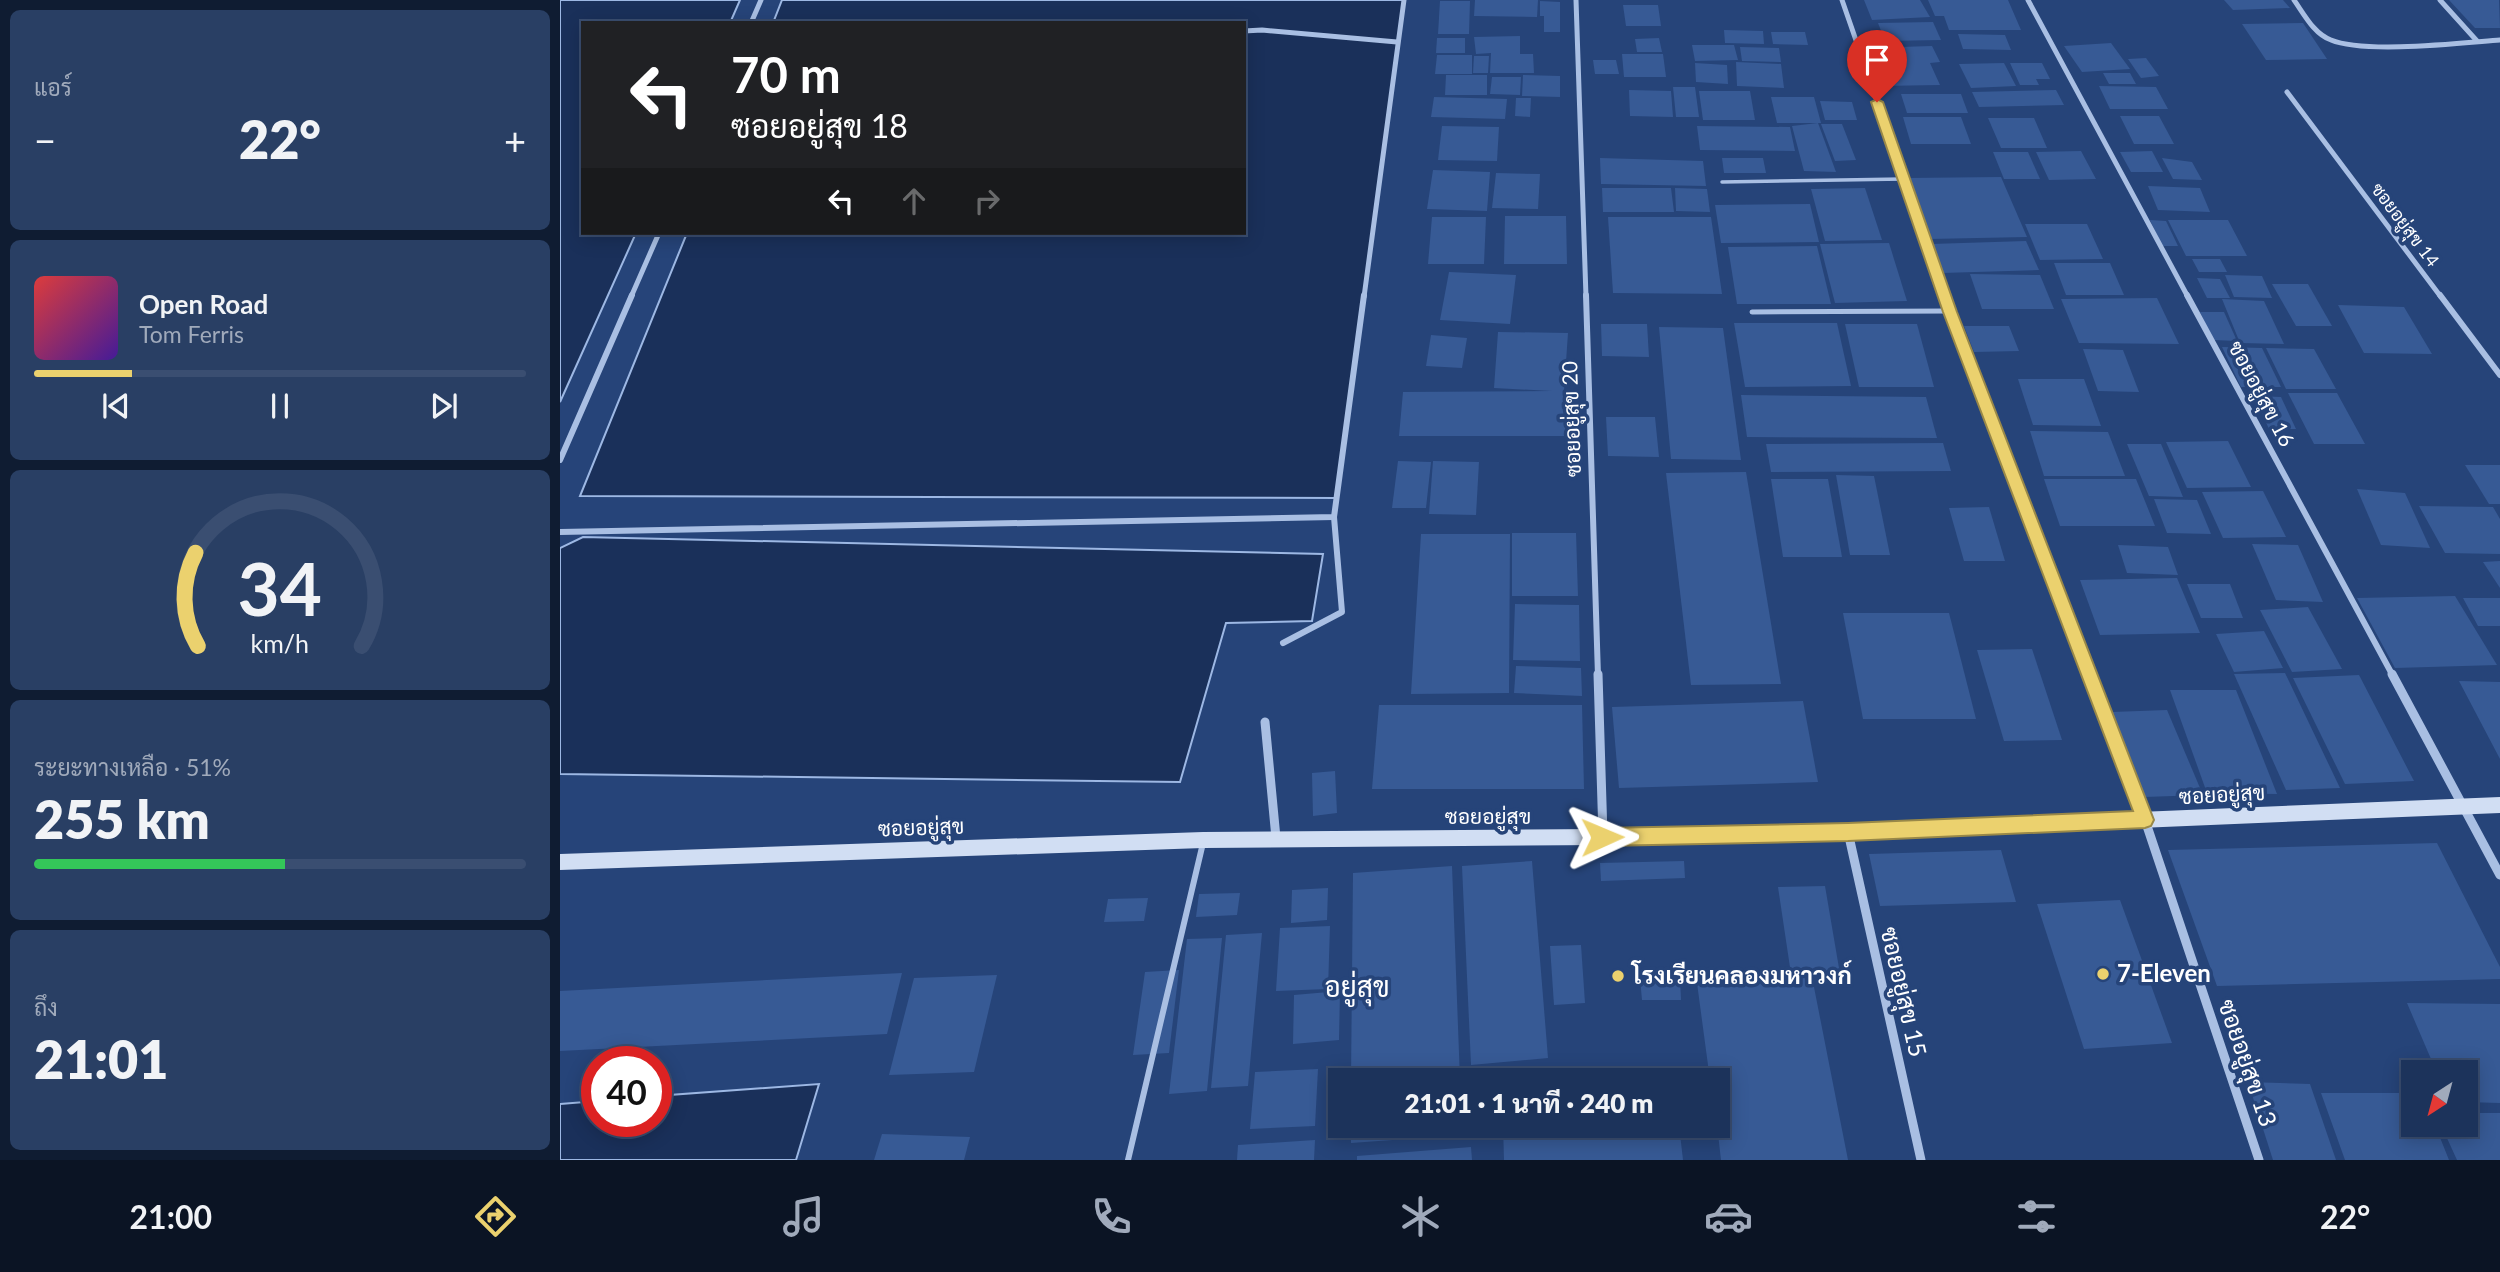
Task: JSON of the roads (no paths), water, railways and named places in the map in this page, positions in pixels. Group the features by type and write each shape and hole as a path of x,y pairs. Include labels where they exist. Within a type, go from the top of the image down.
{"street":[{"path":"752,21 761,0"},
{"path":"1283,643 1342,612 1334,517 1404,0"},
{"name":"ซอยอยู่สุข 20","path":"1576,0 1602,837"},
{"name":"ซอยอยู่สุข 13","path":"1842,0 1950,312 2145,820 2259,1160"},
{"name":"ซอยอยู่สุข 16","path":"2028,0 2500,874"},
{"path":"2294,0 2315,27 2335,42 2500,40"},
{"path":"2440,0 2477,41"},
{"path":"1246,31 1262,30 1397,43"},
{"name":"ซอยอยู่สุข 14","path":"2287,92 2500,375"},
{"path":"560,460 658,235"},
{"path":"560,532 1334,517"},
{"path":"1265,722 1276,839"},
{"name":"ซอยอยู่สุข","path":"560,862 1203,840 1848,832 2500,805"},
{"name":"ซอยอยู่สุข 15","path":"1848,832 1921,1160"}],"lane":[{"path":"1722,182 1903,179"},
{"path":"1752,312 1950,312"},
{"path":"1128,1160 1203,840"}],"water":[{"path":"560,0 740,0 731,21 581,21 581,235 635,235 560,402"},
{"path":"782,0 1404,0 1337,498 580,496 686,235 1246,235 1246,21 774,21"},
{"path":"583,537 1323,554 1312,621 1226,623 1180,782 560,774 560,548"},
{"path":"819,1084 796,1160 560,1160 560,1104 581,1102 581,1137 672,1137 672,1095"}],"place":[{"name":"7-Eleven","path":"2103,974"},
{"name":"โรงเรียนคลองมหาวงก์","path":"1618,976"}],"district":[{"name":"อยู่สุข","path":"1357,987"}]}
